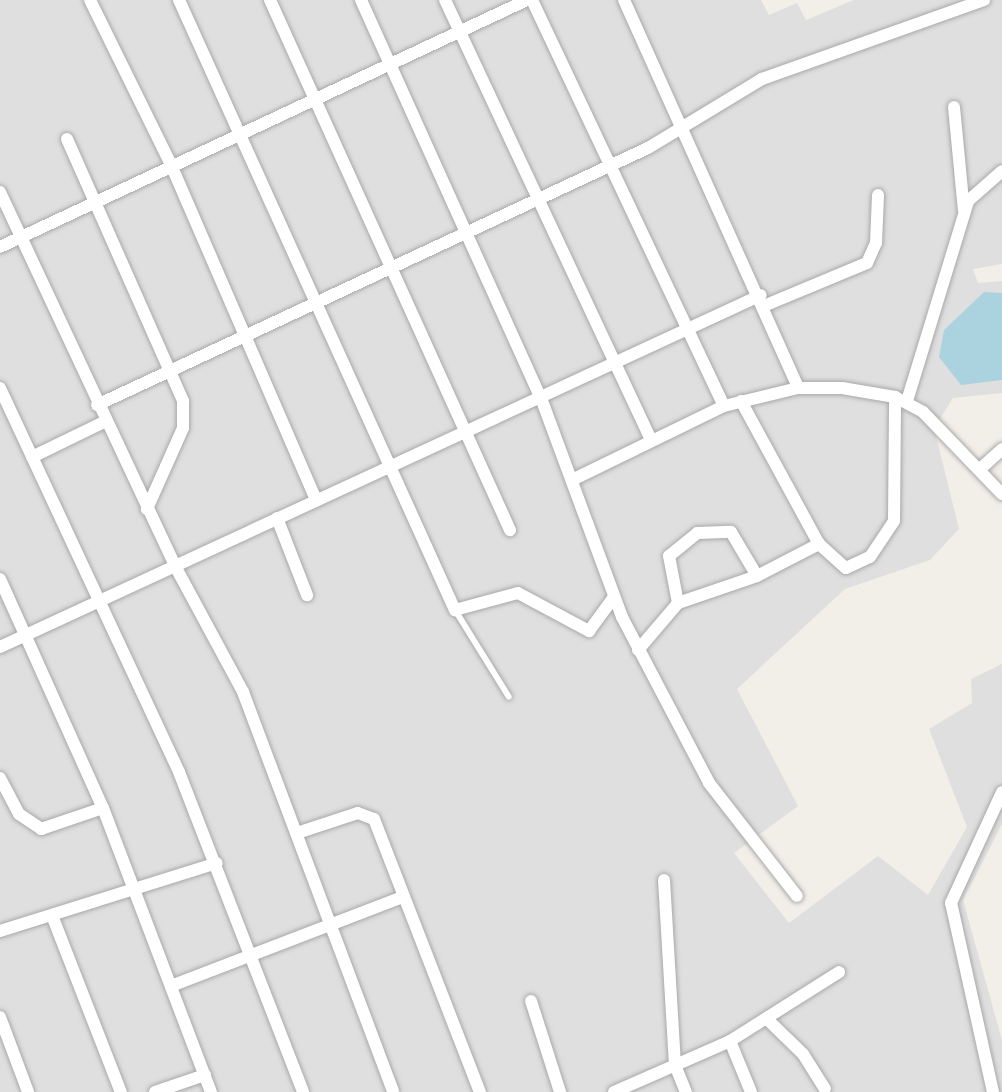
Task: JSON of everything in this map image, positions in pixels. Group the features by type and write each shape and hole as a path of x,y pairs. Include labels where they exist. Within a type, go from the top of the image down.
{"street":[{"path":"179,0 318,299 388,466 455,610 518,593 589,631 614,597"},
{"path":"270,0 468,431 510,530"},
{"path":"361,0 393,67 462,235 541,398 574,479 614,597 638,650 709,783 797,896"},
{"path":"445,0 650,439"},
{"path":"0,247 393,67 530,0 724,406"},
{"path":"624,0 764,300 798,388"},
{"path":"97,405 318,299 609,167 684,130 781,71 984,0"},
{"path":"96,2 172,167 316,500"},
{"path":"954,107 964,211"},
{"path":"67,139 172,370 185,417 147,509"},
{"path":"741,401 819,544 835,564 853,567 890,533 899,492 901,399 964,211 975,191 1002,171"},
{"path":"0,192 147,509 175,566 234,670 393,1092"},
{"path":"0,647 688,328 867,263 876,243 878,195"},
{"path":"0,388 102,602 217,863 303,1092"},
{"path":"574,479 650,439 724,406 798,388 901,399 946,431 1002,494"},
{"path":"32,457 106,421"},
{"path":"980,470 1002,449"},
{"path":"277,518 307,595"},
{"path":"678,603 669,555 697,533 731,532 757,576"},
{"path":"638,650 678,603 757,576 819,544"},
{"path":"0,579 103,808 211,1092"},
{"path":"0,779 19,814 41,829 103,808"},
{"path":"993,1092 951,903 1002,792"},
{"path":"297,833 354,814 371,815 480,1092"},
{"path":"0,931 53,918 136,892 217,863"},
{"path":"664,880 675,1065 686,1092"},
{"path":"171,986 403,897"},
{"path":"53,918 121,1092"},
{"path":"618,1091 730,1041 839,972"},
{"path":"531,1001 560,1092"},
{"path":"0,1017 5,1046 28,1092"},
{"path":"767,1020 803,1054 825,1089"},
{"path":"730,1041 751,1092"},
{"path":"155,1092 205,1075"}],"lane":[{"path":"455,610 509,696"}],"shaded area":[{"path":"0,0 761,0 769,15 797,3 806,20 854,0 1002,0 1002,264 973,269 978,283 1002,281 1002,393 953,398 934,428 959,529 930,560 845,589 737,689 798,806 734,853 789,923 878,856 928,895 967,827 929,729 972,703 971,679 1002,664 1002,824 963,900 1002,1040 1002,1092 0,1092"}],"water":[{"path":"984,292 1002,293 1002,380 961,385 939,357 944,330"}]}
